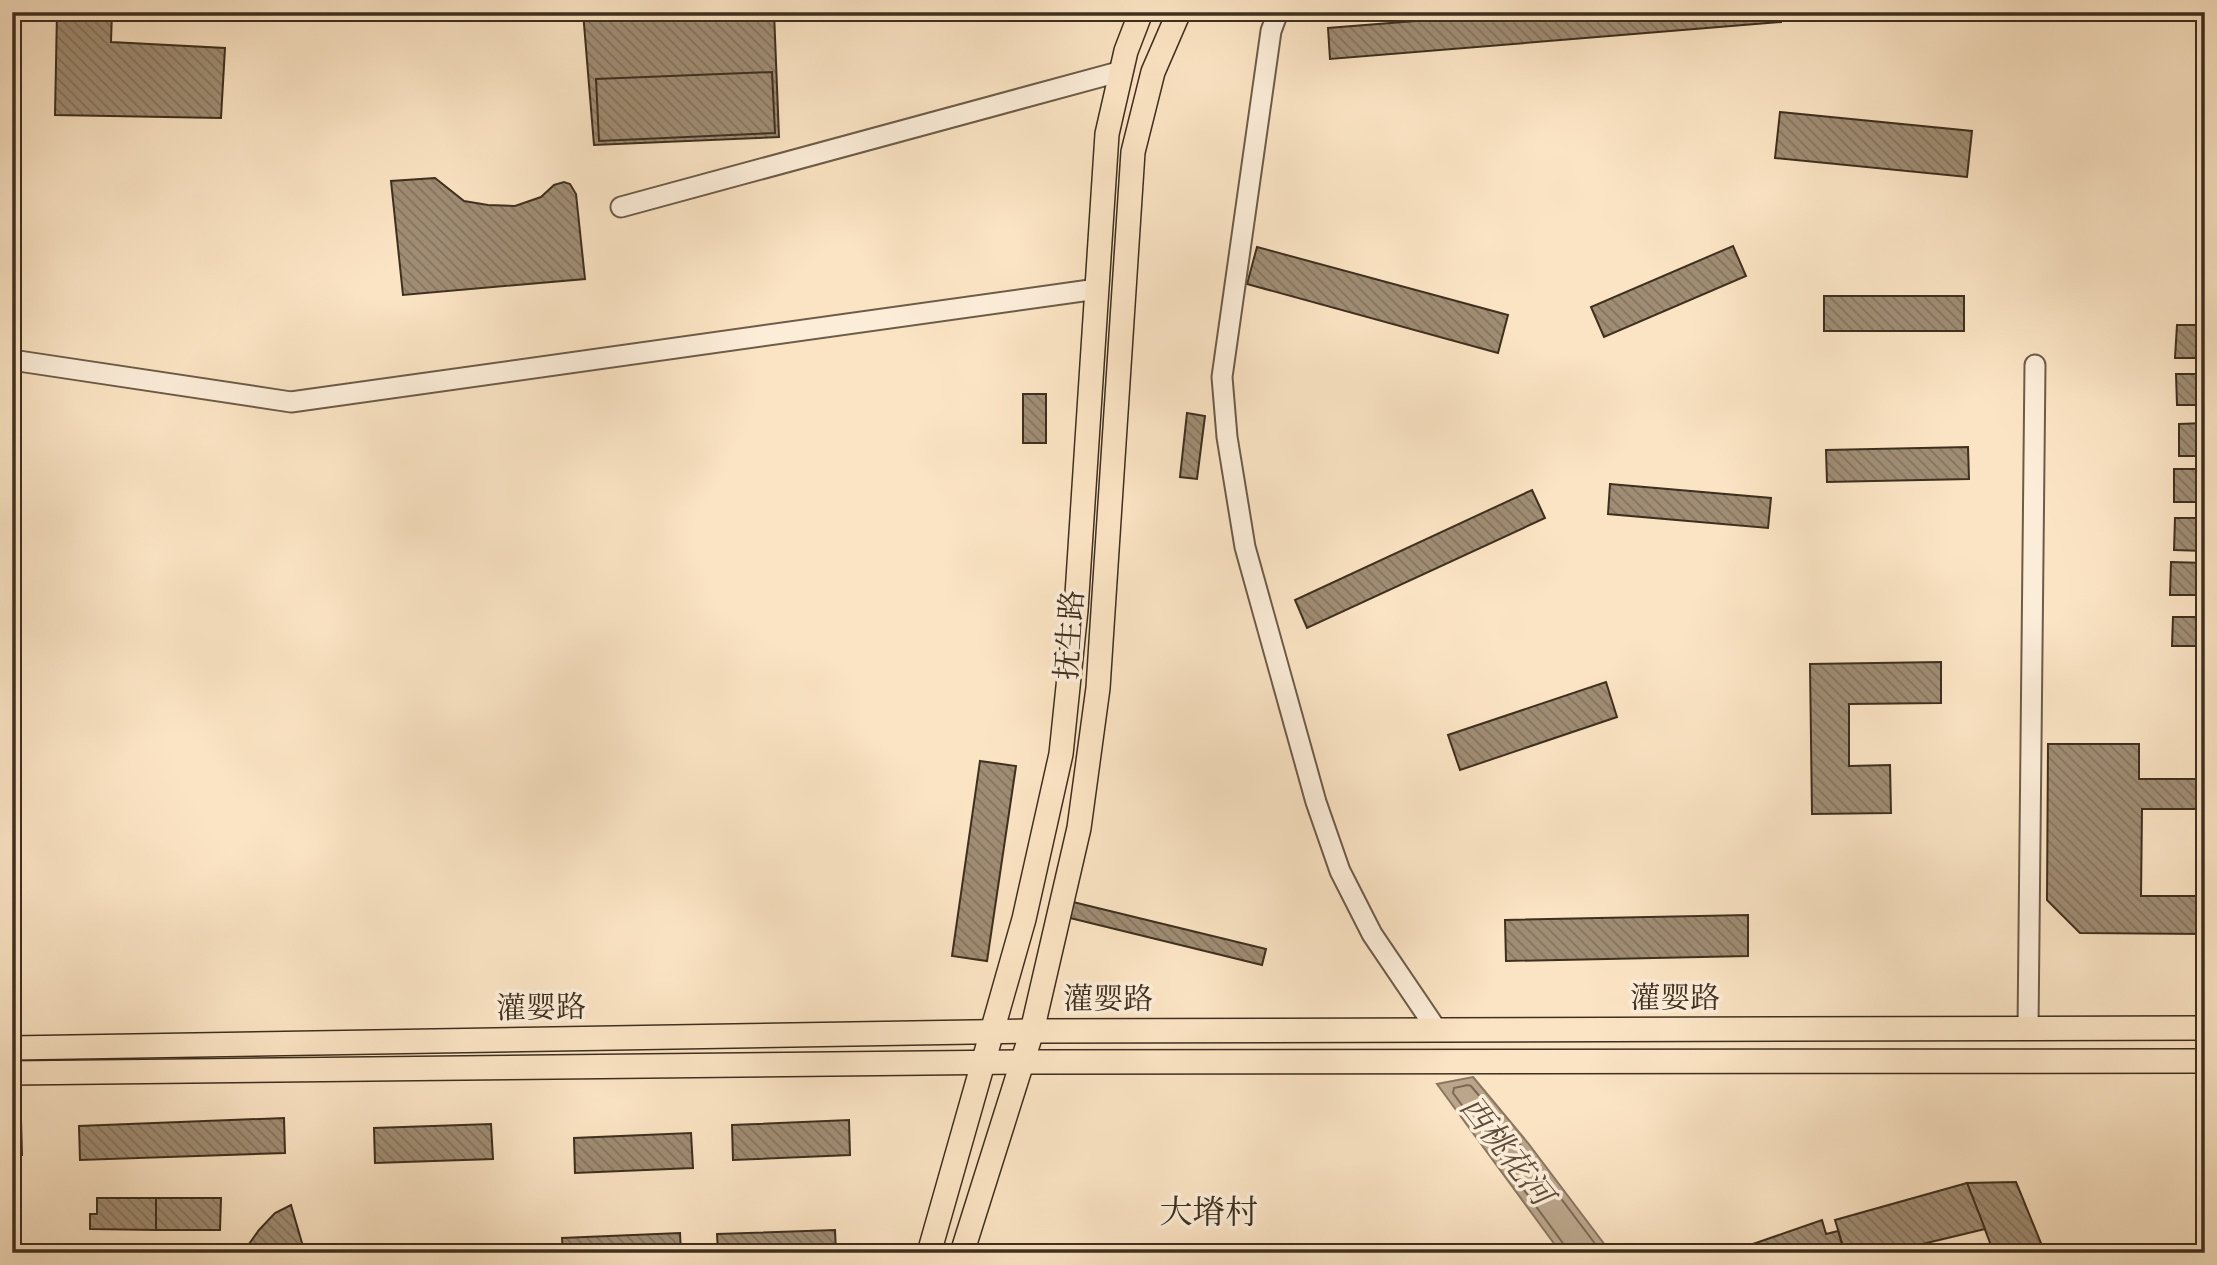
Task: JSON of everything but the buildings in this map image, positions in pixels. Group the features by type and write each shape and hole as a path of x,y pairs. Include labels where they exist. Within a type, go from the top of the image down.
{"main road":[{"name":"抚生路","path":"929,1253 1024,919 1061,754 1076,610 1107,134 1126,51 1141,12"},
{"name":"抚生路","path":"962,1253 1032,1031 1079,828 1098,688 1133,152 1153,72 1179,12"},
{"name":"灌婴路","path":"12,1048 1032,1031 2205,1028"},
{"name":"灌婴路","path":"12,1073 1022,1062 2205,1061"}],"street":[{"path":"1279,12 1271,31 1222,377 1227,437 1245,547 1316,802 1340,871 1372,934 1437,1030"},
{"path":"621,207 1122,71"},
{"path":"12,360 291,402 1097,289"},
{"path":"2028,1028 2035,365"}],"water":[{"name":"西桃花河","path":"1473,1077 1528,1143 1611,1253 1561,1253 1437,1084"}],"district":[{"name":"大塉村","path":"1209,1212"}]}
